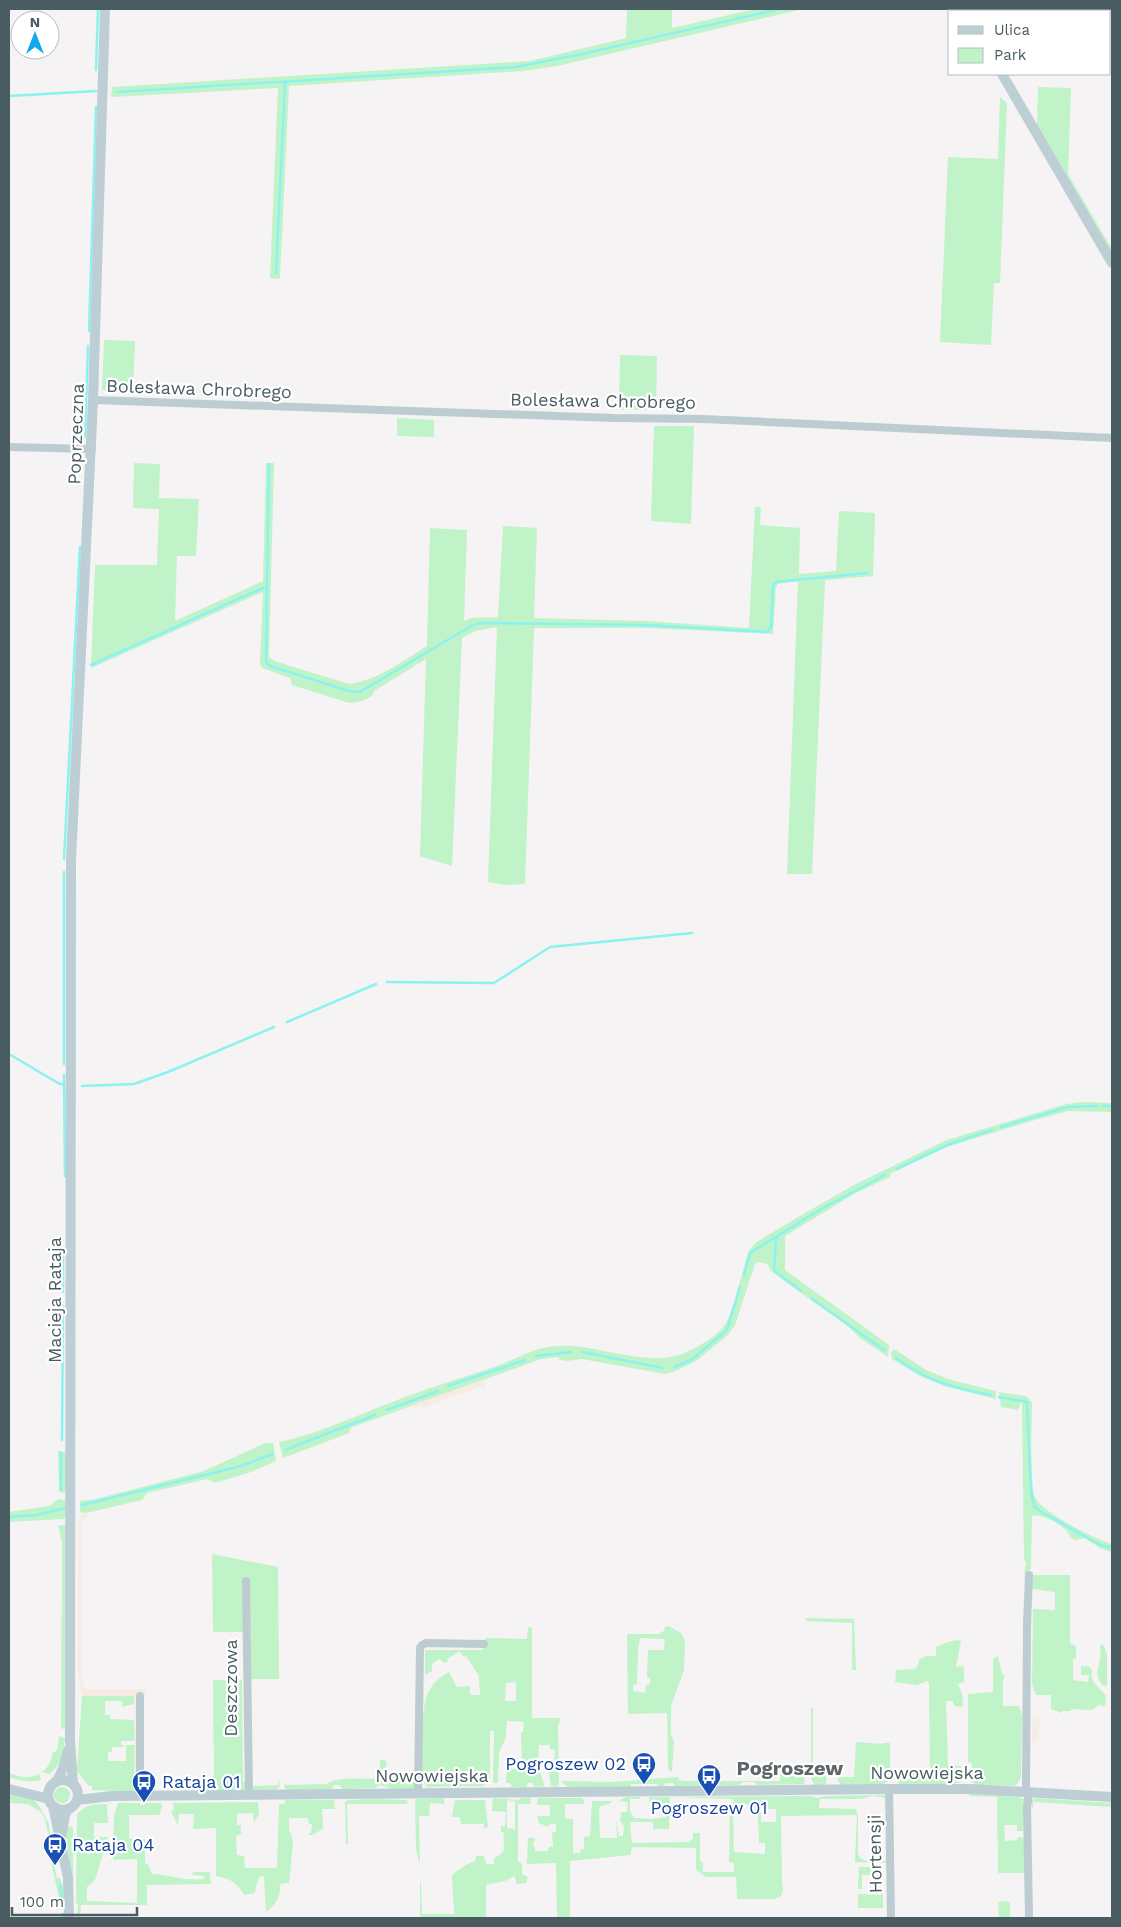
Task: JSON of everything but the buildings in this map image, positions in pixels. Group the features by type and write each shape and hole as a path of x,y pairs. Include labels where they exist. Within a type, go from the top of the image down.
{"street":[{"name":"Poprzeczna","path":"71,860 94,400 105,9"},
{"path":"1003,75 1112,263"},
{"name":"Bolesława Chrobrego","path":"94,400 604,418 703,419 1112,438"},
{"path":"9,447 92,449"},
{"name":"Macieja Rataja","path":"71,860 70,1740 74,1786"},
{"path":"1029,1575 1027,1625 1029,1916"},
{"name":"Deszczowa","path":"246,1581 248,1795"},
{"path":"418,1793 420,1648 426,1643 484,1644"},
{"path":"140,1696 140,1796"},
{"name":"Macieja Rataja","path":"54,1784 64,1766 70,1740"},
{"path":"11,1790 67,1781 74,1786 78,1794 77,1800 65,1815 61,1840"},
{"path":"54,1784 48,1793 61,1840 68,1878 69,1918"},
{"name":"Nowowiejska","path":"74,1786 112,1796"},
{"name":"Nowowiejska","path":"77,1800 112,1796 889,1789 970,1789 1112,1797"},
{"name":"Hortensji","path":"889,1789 891,1918"},
{"path":"11,1790 51,1803 62,1810 68,1809"}],"green space":[{"path":"627,9 672,9 672,28 755,9 803,9 557,66 523,71 289,86 280,279 270,278 278,88 111,97 112,87 530,61 626,38"},
{"path":"1038,87 1071,88 1068,174 1112,249 1112,257 1037,125"},
{"path":"1000,97 1007,103 1000,283 994,283 991,345 940,342 948,157 998,159"},
{"path":"104,340 135,341 133,393 107,392 102,389"},
{"path":"620,355 657,356 656,410 619,410"},
{"path":"397,418 434,420 434,437 397,436"},
{"path":"654,426 694,426 691,524 651,521"},
{"path":"134,463 160,464 159,498 199,499 196,556 177,556 175,621 263,581 266,463 274,463 269,657 274,661 349,684 380,674 427,646 430,528 467,530 464,621 471,618 498,617 503,526 537,528 534,618 646,621 749,628 755,507 761,507 760,525 800,528 799,574 836,571 839,511 875,513 873,576 825,580 812,874 787,874 798,581 778,584 776,588 773,634 647,628 534,628 525,884 506,885 488,882 497,627 475,631 462,638 452,866 420,856 426,659 374,691 372,696 363,701 349,703 292,685 290,678 262,668 260,664 263,592 91,668 95,565 157,565 159,509 133,508"},
{"path":"1085,1102 1112,1103 1112,1112 1068,1111 947,1147 891,1173 890,1177 854,1194 785,1236 785,1270 889,1345 888,1357 771,1271 767,1264 759,1262 755,1264 735,1325 728,1335 696,1361 673,1372 665,1374 582,1359 566,1361 560,1360 558,1357 541,1359 350,1428 349,1433 283,1458 279,1442 320,1430 541,1348 584,1347 640,1357 658,1358 676,1356 693,1349 710,1339 724,1326 731,1311 749,1251 755,1243 854,1185 947,1140 1066,1104"},
{"path":"894,1349 926,1370 951,1380 996,1391 996,1399 944,1386 920,1376 892,1359 891,1353"},
{"path":"999,1392 1026,1396 1032,1402 1032,1482 1036,1499 1049,1512 1060,1519 1083,1532 1112,1544 1112,1552 1102,1549 1084,1538 1074,1539 1065,1529 1049,1519 1036,1515 1032,1516 1031,1568 1028,1575 1024,1574 1026,1564 1024,1559 1022,1403 1018,1410 1001,1407"},
{"path":"265,1443 273,1443 276,1461 251,1472 215,1483 207,1479 147,1493 142,1500 86,1513 80,1512 80,1501 96,1499 204,1471"},
{"path":"58,1451 66,1452 67,1488 64,1493 59,1492"},
{"path":"58,1499 67,1501 64,1519 9,1522 9,1512 50,1506"},
{"path":"64,1525 67,1528 67,1724 65,1728 61,1729 62,1542 58,1526"},
{"path":"212,1554 278,1567 279,1679 251,1679 251,1632 213,1632"},
{"path":"1031,1575 1070,1575 1070,1643 1076,1646 1076,1659 1073,1659 1073,1680 1088,1682 1089,1675 1081,1675 1081,1666 1090,1667 1093,1681 1106,1696 1105,1706 1099,1705 1092,1710 1071,1709 1071,1711 1062,1711 1061,1713 1051,1709 1051,1695 1036,1695 1032,1684 1033,1609 1055,1610 1055,1592 1032,1589"},
{"path":"806,1618 854,1619 856,1670 852,1670 852,1623 806,1621"},
{"path":"668,1626 681,1633 685,1641 684,1670 671,1706 671,1734 674,1742 672,1771 670,1772 668,1768 667,1713 628,1714 627,1634 660,1634 664,1631 665,1627","holes":["640,1638 665,1639 664,1650 648,1650 647,1677 650,1678 650,1684 646,1685 645,1693 633,1691 633,1685 637,1684"]},
{"path":"528,1627 532,1628 532,1718 561,1718 558,1726 559,1785 556,1787 551,1786 548,1768 550,1768 550,1765 554,1765 555,1750 550,1749 550,1745 539,1745 538,1768 540,1768 544,1786 535,1787 532,1783 528,1783 526,1787 512,1787 510,1783 506,1783 507,1769 522,1769 521,1732 523,1732 524,1722 507,1721 506,1737 499,1753 498,1783 493,1783 494,1731 490,1731 490,1783 485,1783 484,1786 427,1787 422,1780 422,1715 427,1694 438,1680 449,1672 457,1687 470,1686 470,1695 480,1695 479,1676 466,1656 463,1657 460,1651 447,1659 448,1661 445,1663 439,1659 432,1664 432,1671 425,1675 425,1650 483,1650 485,1638 527,1639","holes":["516,1682 516,1701 505,1701 506,1683"]},
{"path":"957,1640 961,1641 956,1667 964,1666 964,1682 958,1684 962,1693 963,1707 954,1706 953,1701 946,1701 948,1765 961,1766 962,1781 942,1785 899,1784 895,1771 911,1775 930,1774 929,1683 927,1681 917,1685 895,1682 896,1670 915,1669 918,1666 919,1660 926,1656 936,1656 936,1647"},
{"path":"1103,1644 1107,1655 1107,1685 1104,1687 1098,1673 1100,1646"},
{"path":"998,1656 1002,1674 1005,1675 1003,1682 1003,1706 1019,1706 1022,1716 1021,1778 1015,1786 977,1785 972,1782 972,1763 968,1762 968,1694 993,1692 993,1659"},
{"path":"213,1680 242,1680 243,1781 253,1786 278,1785 279,1779 280,1786 277,1789 231,1791 225,1789 222,1792 185,1790 185,1788 214,1788"},
{"path":"82,1696 134,1696 134,1704 122,1707 122,1701 105,1701 105,1715 110,1715 110,1719 134,1720 135,1741 121,1741 121,1745 124,1745 124,1747 112,1747 112,1752 108,1752 108,1761 126,1761 126,1745 135,1745 134,1792 92,1790 92,1786 89,1786 77,1771"},
{"path":"811,1708 813,1708 813,1767 827,1767 826,1785 814,1785 811,1778"},
{"path":"59,1736 65,1738 61,1764 50,1774 43,1772 39,1774 41,1780 33,1781 9,1777 9,1773 23,1777 37,1775 45,1770 50,1763 52,1754 57,1750"},
{"path":"856,1742 890,1743 890,1779 883,1785 841,1785 837,1780 838,1777 854,1777"},
{"path":"380,1759 386,1761 387,1772 416,1772 413,1789 394,1789 380,1785 375,1788 342,1789 339,1785 334,1785 332,1789 287,1790 284,1787 286,1782 286,1785 327,1784 331,1781 345,1779 380,1779"},
{"path":"780,1774 805,1777 804,1784 757,1785 754,1782 742,1782 737,1785 675,1786 673,1783 666,1783 664,1786 658,1786 657,1784 631,1784 631,1787 573,1787 566,1786 561,1781 614,1782 678,1777 679,1780 684,1781 780,1781"},
{"path":"62,1787 68,1789 70,1795 68,1801 62,1803 56,1801 54,1795 56,1789"},
{"path":"9,1794 33,1799 40,1807 49,1824 51,1850 57,1878 60,1878 65,1892 63,1906 58,1906 59,1898 49,1853 45,1819 41,1812 28,1804 9,1803"},
{"path":"970,1794 1024,1799 1023,1831 1017,1831 1017,1825 1004,1825 1005,1841 1017,1840 1018,1837 1025,1838 1025,1873 998,1873 997,1797 968,1796"},
{"path":"885,1795 885,1798 874,1796 860,1799 820,1799 819,1808 856,1809 858,1817 858,1853 860,1858 864,1860 887,1861 886,1863 855,1862 857,1815 781,1816 783,1890 781,1896 774,1899 737,1899 736,1877 706,1877 696,1870 696,1848 633,1847 631,1855 570,1861 570,1918 557,1918 556,1863 527,1864 528,1838 535,1838 533,1847 535,1847 535,1851 548,1851 549,1847 553,1846 552,1832 556,1832 556,1824 550,1824 548,1827 539,1823 537,1816 550,1816 550,1805 537,1805 538,1798 583,1798 584,1804 565,1804 565,1819 573,1819 573,1853 580,1853 581,1849 584,1849 584,1837 590,1836 592,1801 612,1801 599,1807 600,1838 617,1838 616,1821 619,1836 623,1836 624,1826 620,1821 621,1812 627,1812 628,1802 619,1801 625,1797 640,1797 641,1801 640,1799 630,1799 630,1811 634,1818 653,1819 666,1817 666,1809 661,1807 661,1804 654,1804 654,1802 649,1801 649,1797 810,1796 818,1798 825,1796","holes":["670,1797 733,1799 733,1806 730,1806 729,1862 734,1863 734,1872 703,1872 703,1862 700,1861 700,1833 693,1833 693,1839 689,1842 632,1843 630,1822 653,1822 653,1829 669,1829","749,1805 754,1815 758,1815 759,1843 765,1843 765,1854 734,1852 733,1806","761,1809 776,1809 776,1822 761,1822"]},
{"path":"443,1798 445,1804 430,1803 429,1821 429,1816 419,1816 420,1865 416,1849 415,1799"},
{"path":"493,1798 519,1800 520,1798 531,1798 530,1804 518,1804 518,1861 522,1864 522,1874 528,1877 526,1883 516,1884 515,1876 505,1881 486,1885 486,1918 420,1918 420,1882 422,1914 454,1914 452,1875 475,1861 476,1856 484,1856 486,1864 494,1864 494,1858 502,1853 504,1833 501,1832 501,1826 505,1826 506,1812 492,1811","holes":["507,1800 515,1801 515,1829 507,1828"]},
{"path":"1035,1798 1112,1803 1112,1807 1033,1802 1033,1812 1031,1800"},
{"path":"285,1800 334,1800 335,1809 322,1809 323,1829 312,1835 308,1835 311,1832 312,1824 309,1824 308,1818 289,1818 289,1832 291,1833 293,1843 289,1883 280,1884 280,1893 277,1900 266,1912 264,1877 260,1876 255,1893 244,1895 233,1882 216,1876 216,1828 193,1829 194,1814 179,1814 178,1826 171,1811 174,1810 173,1803 258,1802 259,1813 254,1823 253,1813 237,1814 237,1825 241,1825 241,1834 236,1836 237,1855 244,1856 245,1868 277,1868 279,1804 285,1804"},
{"path":"349,1800 407,1800 408,1804 347,1804 348,1844 346,1844 345,1802"},
{"path":"455,1800 485,1800 488,1826 484,1828 484,1824 461,1824 460,1817 452,1817"},
{"path":"118,1803 140,1803 140,1805 144,1805 145,1803 161,1803 159,1815 129,1815 129,1839 145,1839 145,1864 148,1864 152,1874 183,1879 203,1879 205,1876 192,1875 193,1872 210,1872 211,1884 147,1885 147,1905 81,1905 80,1918 77,1918 77,1814 91,1805 107,1804 108,1823 94,1823 94,1837 108,1837 95,1880 87,1887 87,1901 137,1903 137,1859 113,1860 114,1816"},
{"path":"66,1826 73,1827 73,1890 66,1837"},
{"path":"859,1867 873,1867 873,1875 862,1875 862,1889 858,1889"},
{"path":"881,1892 883,1892 883,1908 858,1908 858,1894 881,1895"},
{"path":"1006,1901 1010,1903 1010,1918 999,1918 998,1902"}],"sand":[{"path":"485,1379 485,1389 480,1387 422,1408 420,1405 414,1409 412,1405"},
{"path":"80,1512 88,1515 81,1523 81,1672 84,1689 146,1689 143,1697 144,1778 135,1778 134,1696 82,1696 78,1670 78,1521 81,1521"},
{"path":"1036,1716 1040,1720 1038,1740 1032,1741 1032,1717"}],"waterway":[{"path":"96,70 98,9"},
{"path":"117,92 516,67 582,54 779,9"},
{"path":"276,273 285,83"},
{"path":"9,96 96,91"},
{"path":"89,331 96,107"},
{"path":"85,437 88,346"},
{"path":"267,586 269,464"},
{"path":"64,859 80,547"},
{"path":"91,665 267,586 266,662 270,666 349,691 360,692 471,626 480,623 645,625 767,632 771,627 773,585 776,582 867,573"},
{"path":"64,872 64,1064"},
{"path":"387,982 494,983 550,947 692,933"},
{"path":"287,1022 376,984"},
{"path":"82,1086 134,1084 168,1072 274,1027"},
{"path":"9,1054 64,1085"},
{"path":"64,1075 65,1176"},
{"path":"1001,1127 1068,1107 1097,1106"},
{"path":"1103,1106 1112,1106"},
{"path":"897,1169 947,1145 992,1130"},
{"path":"744,1275 750,1253 821,1209 885,1175"},
{"path":"776,1238 774,1270 801,1291"},
{"path":"63,1249 63,1292"},
{"path":"674,1367 691,1360 727,1330 740,1287"},
{"path":"812,1299 884,1350"},
{"path":"62,1440 63,1305"},
{"path":"536,1356 571,1352"},
{"path":"582,1352 663,1368"},
{"path":"896,1358 930,1378 964,1390 991,1395"},
{"path":"448,1386 525,1360"},
{"path":"387,1410 438,1391"},
{"path":"999,1397 1027,1402 1031,1492 1034,1506 1100,1545 1112,1548"},
{"path":"285,1450 375,1415"},
{"path":"61,1453 61,1489"},
{"path":"82,1505 241,1466 273,1454"},
{"path":"9,1517 36,1515 66,1508"},
{"path":"60,1886 63,1906"}],"place":[{"name":"Pogroszew 02","path":"644,1785"},
{"name":"Pogroszew 01","path":"709,1797"},
{"name":"Rataja 01","path":"144,1803"},
{"name":"Rataja 04","path":"55,1866"}],"district":[{"name":"Pogroszew","path":"790,1768"}]}
